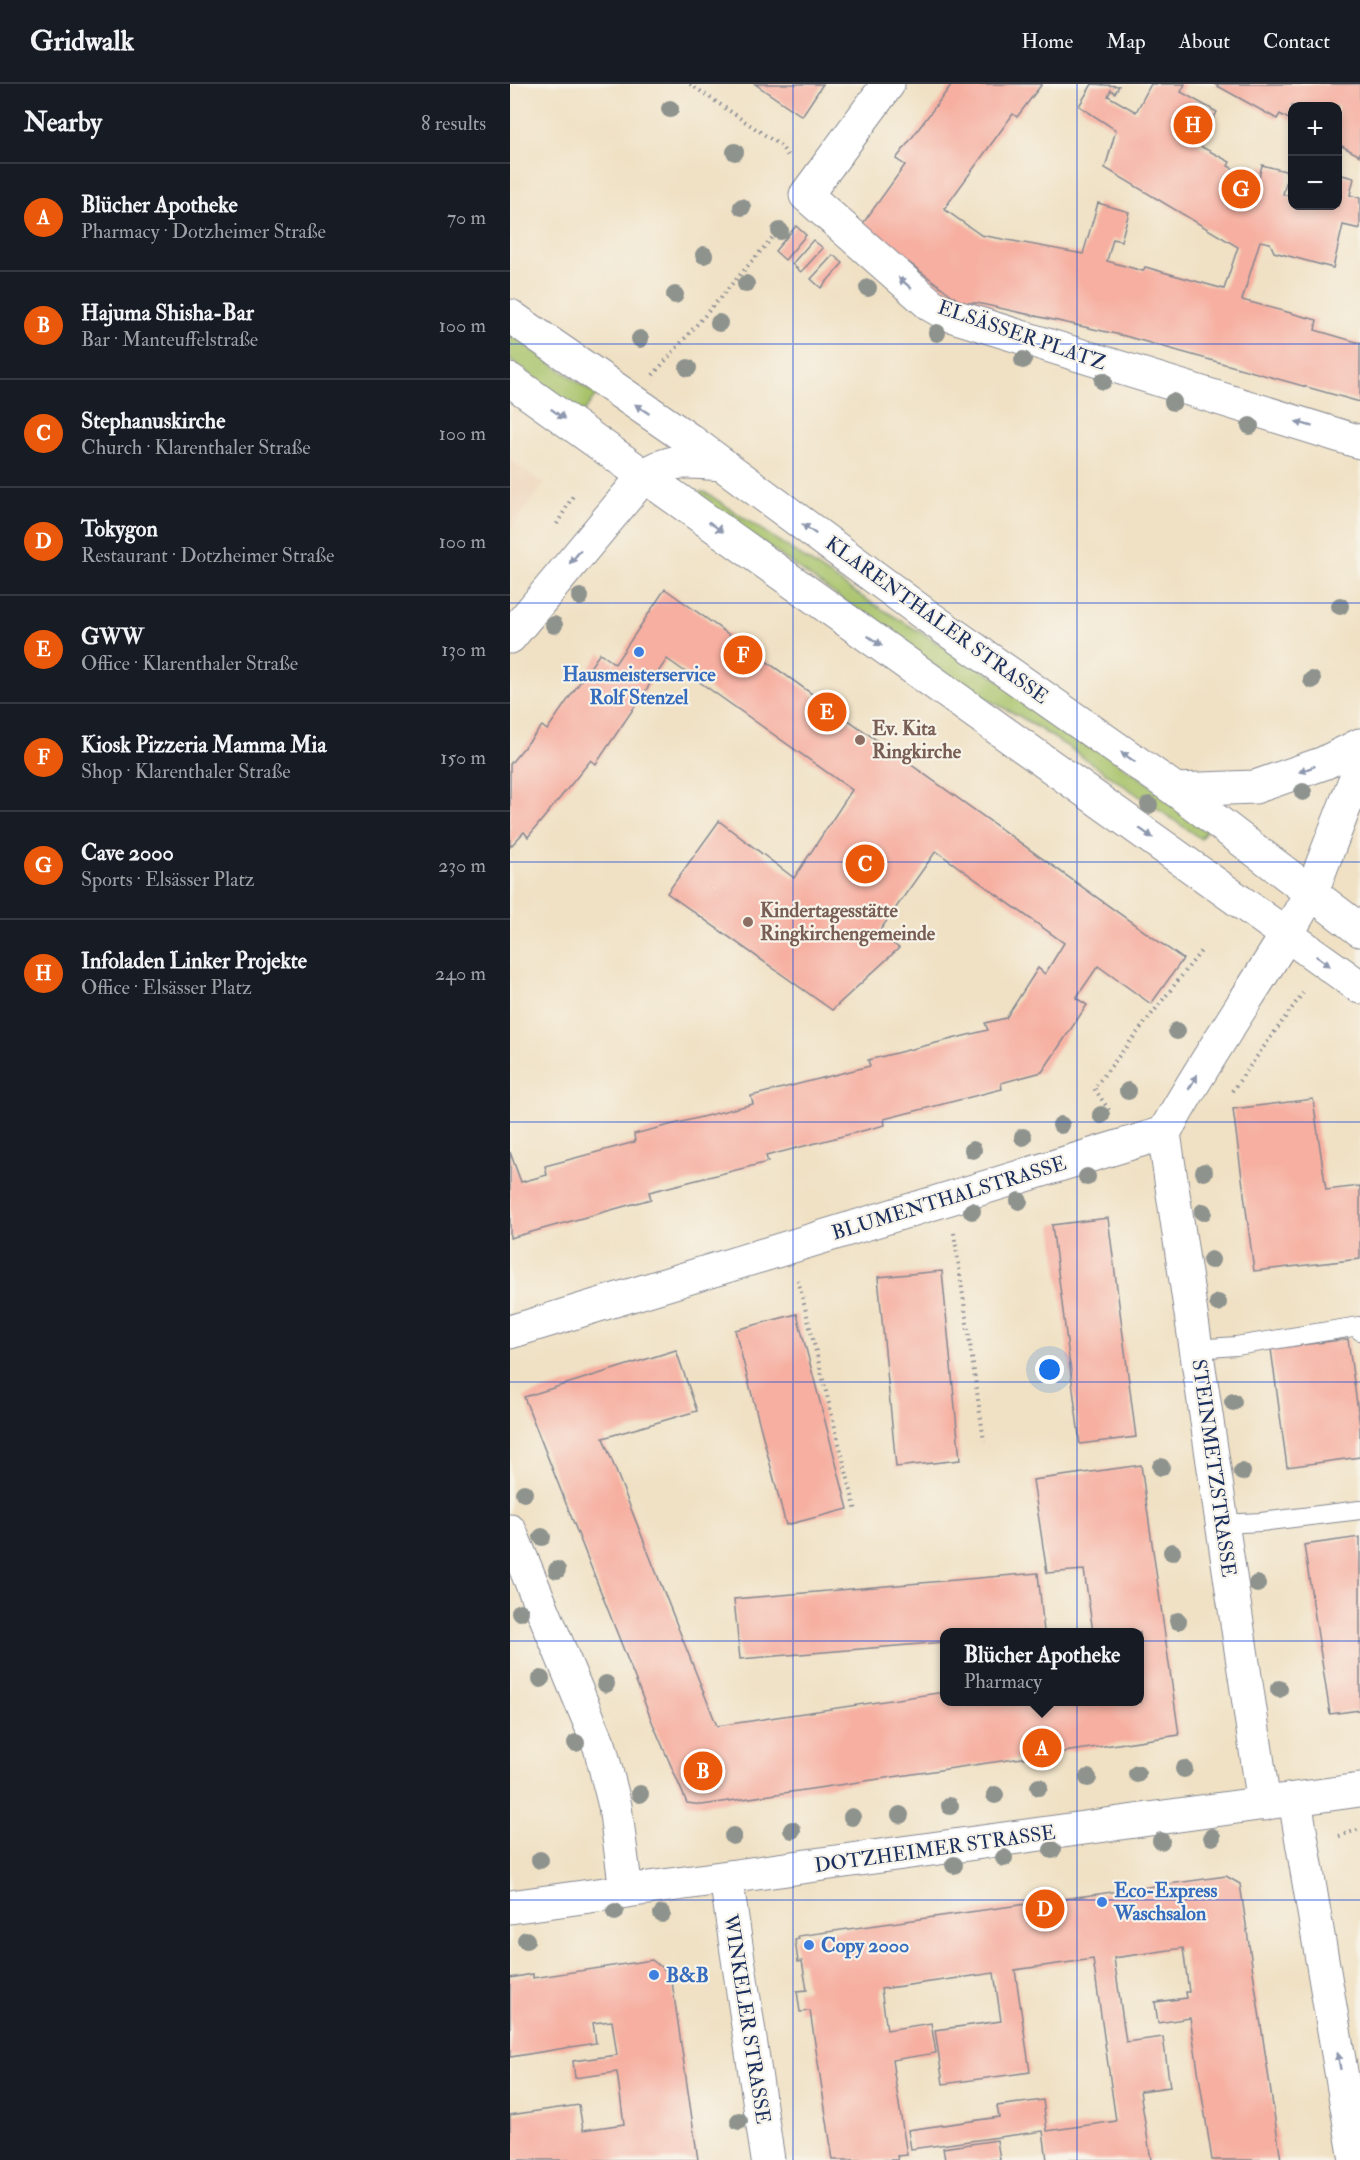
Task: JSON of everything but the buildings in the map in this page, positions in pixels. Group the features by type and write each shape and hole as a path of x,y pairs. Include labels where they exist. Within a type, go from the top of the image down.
{"street":[{"path":"806,195 888,84"},
{"name":"ELSÄSSER PLATZ","path":"806,195 931,305 947,314 1360,442"},
{"name":"KLARENTHALER STRASSE","path":"510,316 721,464 924,613 1176,790 1312,891 1360,930"},
{"path":"510,380 1360,987"},
{"path":"510,637 644,476 661,464 680,461 721,464"},
{"path":"1176,790 1255,788 1324,763 1360,745"},
{"path":"1164,1133 1203,1065 1237,1016 1312,891 1360,767"},
{"name":"BLUMENTHALSTRASSE","path":"510,1332 1164,1133"},
{"name":"STEINMETZSTRASSE","path":"1164,1133 1222,1524 1356,2160"},
{"path":"510,1531 600,1747 615,1806 626,1891"},
{"name":"DOTZHEIMER STRASSE","path":"510,1907 1360,1790"},
{"name":"WINKELER STRASSE","path":"726,1878 768,2160"}],"lane":[{"path":"1196,1349 1236,1346 1359,1326 1360,1331"},
{"path":"1222,1524 1261,1522 1360,1510"}],"path":[{"path":"650,378 753,261 806,195 792,161 781,146 690,84"},
{"path":"562,512 574,494"},
{"path":"1109,1110 1094,1088 1201,951"},
{"path":"1231,1093 1305,990"},
{"path":"949,1198 984,1441"},
{"path":"789,1247 856,1511"},
{"path":"1339,1836 1360,1829"}],"shaded area":[{"path":"510,460 544,484 510,529"}],"green space":[{"path":"510,334 596,395 583,413 510,360"},
{"path":"699,492 705,492 867,600 1006,684 1209,826 1201,839 1065,745 1021,717 971,691 698,497"}],"place":[{"name":"Infoladen Linker Projekte","path":"1193,125"},
{"name":"Cave 2000","path":"1241,189"},
{"name":"Hausmeisterservice Rolf Stenzel","path":"639,652"},
{"name":"Kiosk Pizzeria Mamma Mia","path":"743,655"},
{"name":"GWW","path":"827,712"},
{"name":"Ev. Kita Ringkirche","path":"860,740"},
{"name":"Stephanuskirche","path":"865,864"},
{"name":"Kindertagesstätte Ringkirchengemeinde","path":"748,922"},
{"name":"Blücher Apotheke","path":"1042,1748"},
{"name":"Hajuma Shisha-Bar","path":"703,1771"},
{"name":"Eco-Express Waschsalon","path":"1102,1902"},
{"name":"Tokygon","path":"1045,1909"},
{"name":"Copy 2000","path":"809,1945"},
{"name":"B&B","path":"654,1975"}]}
